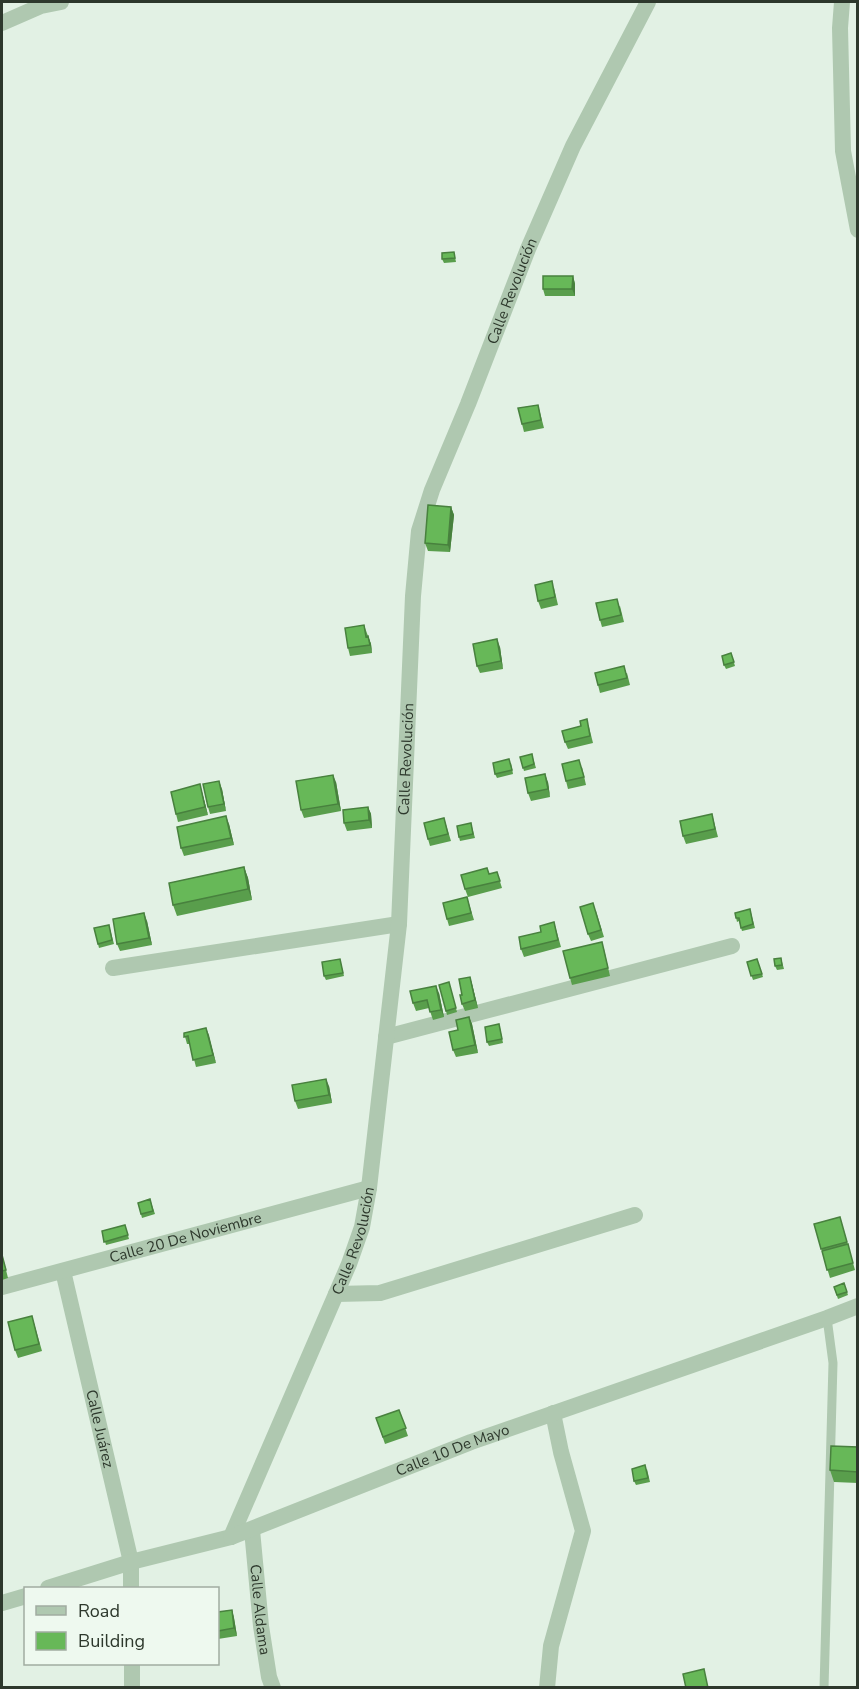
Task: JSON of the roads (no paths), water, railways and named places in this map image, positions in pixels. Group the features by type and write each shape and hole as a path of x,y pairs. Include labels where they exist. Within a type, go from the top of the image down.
{"street":[{"path":"2,23 41,6 62,2"},
{"name":"Calle Revolución","path":"231,1537 349,1264 362,1227 369,1188 399,924 413,596 419,531 432,490 528,249 573,146 648,2"},
{"path":"842,2 840,28 843,151 858,230"},
{"path":"113,968 399,924"},
{"path":"386,1037 732,946"},
{"name":"Calle 20 De Noviembre","path":"2,1287 369,1188"},
{"path":"336,1294 380,1293 635,1215"},
{"name":"Calle Juárez","path":"63,1271 130,1562 131,1587"},
{"name":"Calle 10 De Mayo","path":"51,1587 130,1562 252,1530 471,1442 858,1306"},
{"path":"547,1688 550,1646 583,1531 561,1452 553,1413"},
{"name":"Calle Aldama","path":"252,1530 261,1626 268,1677 273,1688"},
{"path":"2,1604 24,1597"},
{"path":"132,1665 132,1688"}],"lane":[{"path":"824,1688 833,1363 827,1318"}]}
